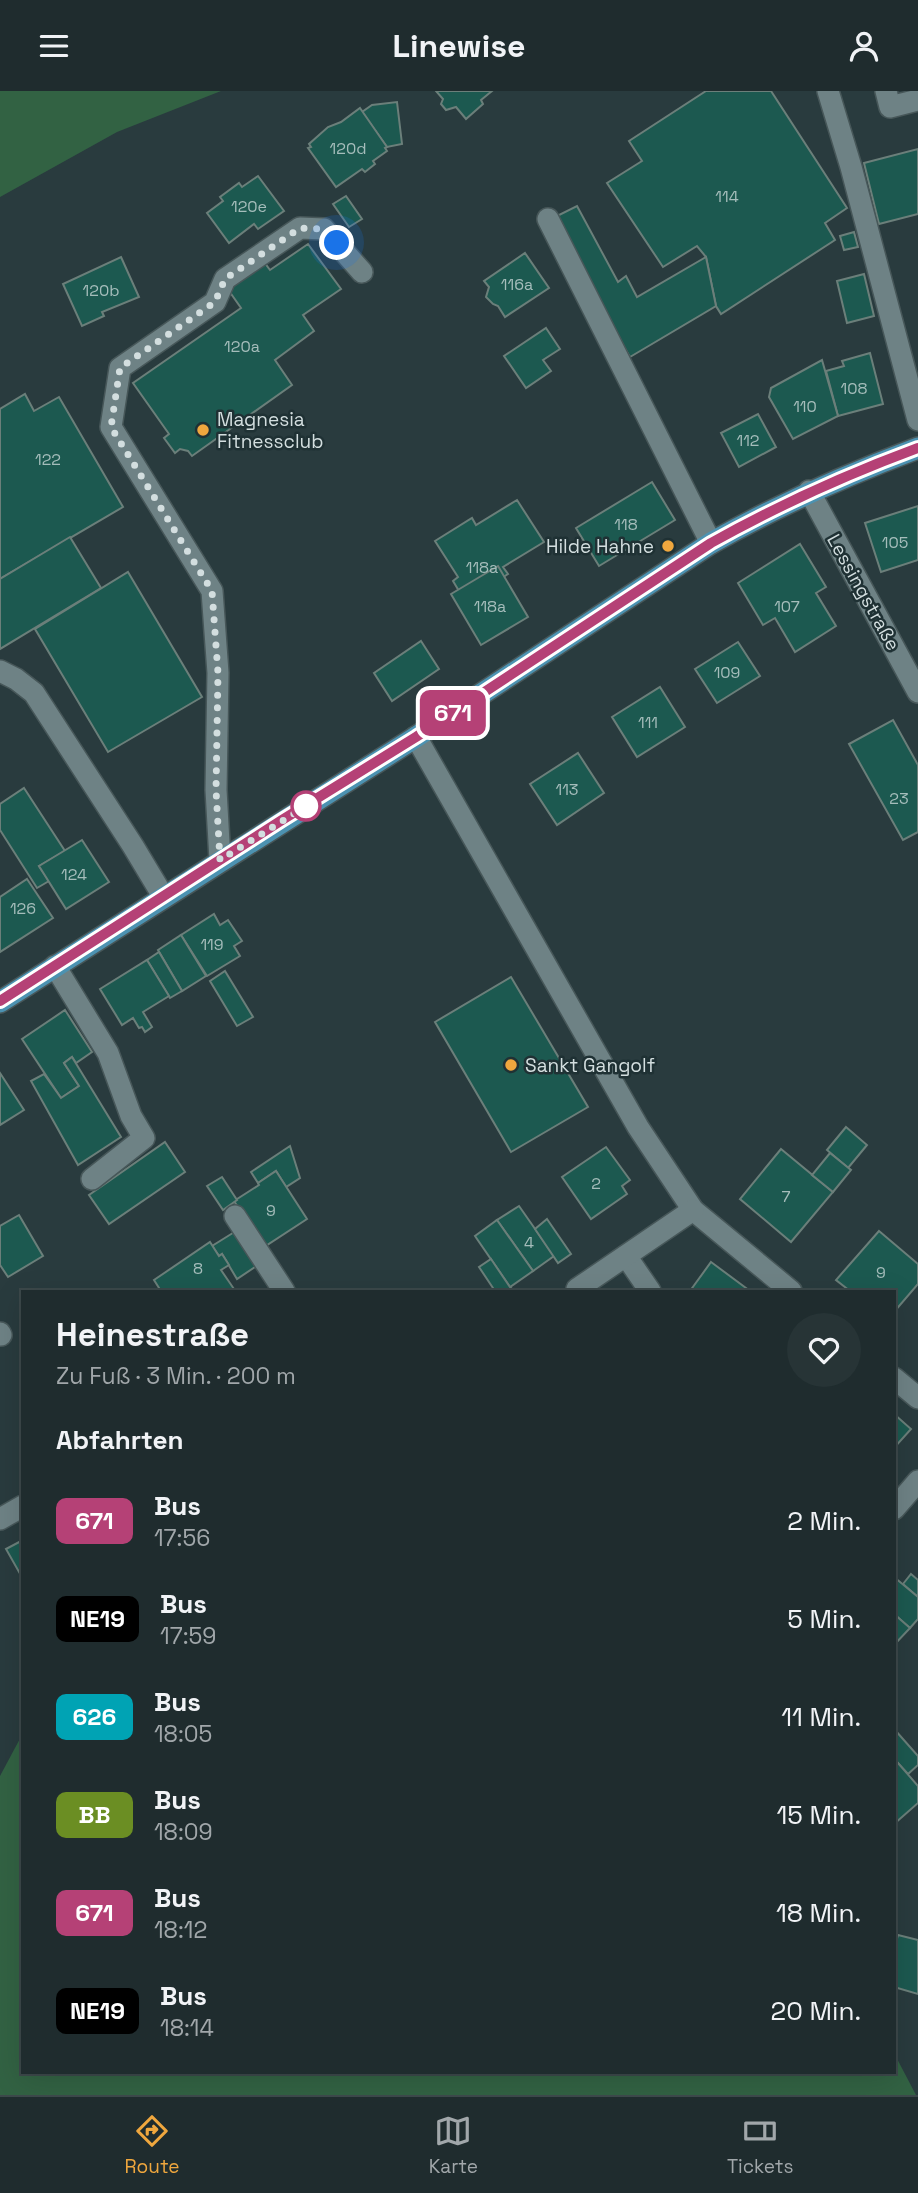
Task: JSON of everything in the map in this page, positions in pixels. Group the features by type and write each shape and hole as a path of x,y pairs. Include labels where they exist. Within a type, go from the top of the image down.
{"main road":[{"path":"0,1002 416,737 711,543 809,491 918,448"}],"street":[{"path":"828,91 851,167 918,420"},
{"path":"886,91 890,107 918,100"},
{"path":"548,219 711,543"},
{"path":"220,860 216,790 218,673 212,591 111,427 120,368 215,302 225,279 300,228 324,229 362,272"},
{"name":"Lessingstraße","path":"809,491 918,692"},
{"path":"0,671 34,693 163,896"},
{"path":"416,737 638,1127 693,1210 790,1290"},
{"path":"55,966 108,1053 131,1116 144,1138 92,1179"},
{"path":"578,1290 693,1210"},
{"path":"235,1216 283,1290"},
{"path":"626,1256 649,1290"},
{"path":"896,1380 918,1398"},
{"path":"896,1507 918,1481"},
{"path":"0,1518 21,1507"}],"green space":[{"path":"0,91 221,91 117,132 0,197"},
{"path":"21,1737 21,2074 896,2074 896,2057 916,2095 0,2095 0,1776"}],"building":[{"path":"436,91 492,91 481,100 483,104 466,119 456,107 446,110 441,104 443,99"},
{"path":"706,91 771,91 847,208 825,223 835,240 721,314 716,306 706,257 697,246 663,267 607,183 642,161 629,141"},
{"path":"397,102 402,144 387,147 362,112 372,105"},
{"path":"360,108 387,147 387,151 373,161 375,164 365,172 362,169 336,187 308,148 311,147 309,144 328,127 341,122"},
{"path":"918,149 918,214 879,224 864,163"},
{"path":"258,176 284,211 258,229 254,224 229,243 207,213 223,201 220,197 239,183 242,187"},
{"path":"346,196 362,219 349,227 333,204"},
{"path":"577,206 618,282 626,276 637,297 706,257 716,306 630,357 603,312 557,216"},
{"path":"854,232 858,247 844,250 840,236"},
{"path":"308,244 341,289 303,315 314,331 275,360 292,385 192,456 188,451 180,449 175,453 164,438 169,434 133,383 241,308 227,288 264,262 270,270"},
{"path":"525,253 549,288 505,317 498,306 486,297 489,287 484,281"},
{"path":"121,257 139,297 102,312 104,316 82,326 63,284"},
{"path":"864,274 874,316 847,323 837,281"},
{"path":"546,328 560,349 543,360 551,371 526,388 504,356"},
{"path":"870,353 883,404 838,416 826,371 844,366 842,361"},
{"path":"822,360 838,416 793,439 769,397 771,388"},
{"path":"25,394 34,411 59,397 123,507 0,579 0,409"},
{"path":"758,414 776,447 739,467 721,433"},
{"path":"652,482 675,520 599,566 576,528"},
{"path":"517,500 544,542 503,567 508,574 465,601 453,581 458,577 435,541 472,518 476,525"},
{"path":"918,506 918,560 881,572 865,523"},
{"path":"70,537 101,588 0,649 0,579"},
{"path":"800,544 826,587 816,593 836,626 795,652 775,618 763,625 738,583"},
{"path":"498,566 528,617 481,645 451,594"},
{"path":"128,572 202,697 108,752 35,629"},
{"path":"421,641 439,669 392,701 374,673"},
{"path":"738,642 760,676 717,703 695,669"},
{"path":"660,687 685,727 637,757 612,717"},
{"path":"893,720 918,765 918,832 903,840 849,744"},
{"path":"578,753 604,793 557,825 530,784"},
{"path":"24,788 65,851 39,866 49,881 37,888 0,830 0,804"},
{"path":"82,840 109,882 66,909 39,866"},
{"path":"27,879 53,918 0,952 0,897"},
{"path":"214,914 220,925 228,920 242,941 234,946 240,956 207,976 181,935"},
{"path":"181,935 206,976 182,991 158,950"},
{"path":"159,952 182,991 170,998 147,960"},
{"path":"147,960 169,996 143,1012 152,1027 145,1032 133,1018 122,1025 100,989"},
{"path":"225,971 253,1017 237,1026 210,981"},
{"name":"Sankt Gangolf","path":"511,977 588,1107 511,1152 435,1022"},
{"path":"65,1010 92,1052 76,1063 72,1057 64,1063 79,1086 61,1098 22,1039"},
{"path":"72,1057 121,1137 78,1165 31,1081 44,1074 61,1098 79,1086 64,1063"},
{"path":"0,1073 24,1110 0,1125"},
{"path":"846,1127 867,1145 848,1168 827,1150"},
{"path":"165,1142 185,1172 109,1224 89,1195"},
{"path":"290,1146 300,1178 286,1187 276,1171 258,1183 251,1172"},
{"path":"606,1147 630,1180 622,1186 627,1194 591,1219 562,1177"},
{"path":"781,1149 833,1192 791,1242 740,1199"},
{"path":"830,1153 851,1170 833,1192 812,1175"},
{"path":"276,1171 307,1219 264,1247 234,1201"},
{"path":"222,1177 237,1200 223,1210 207,1186"},
{"path":"519,1206 554,1256 533,1271 497,1220"},
{"path":"19,1215 43,1256 8,1277 0,1265 0,1226"},
{"path":"547,1219 571,1254 558,1263 535,1229"},
{"path":"497,1220 533,1271 510,1287 475,1236"},
{"path":"236,1231 258,1265 237,1279 222,1254 219,1256 212,1246"},
{"path":"879,1231 918,1264 918,1284 896,1310 896,1290 849,1290 836,1280"},
{"path":"210,1242 229,1265 221,1270 234,1289 160,1290 154,1280"},
{"path":"491,1259 513,1290 494,1290 479,1267"},
{"path":"711,1262 749,1290 691,1290"},
{"path":"896,1416 911,1429 896,1446"},
{"path":"21,1541 21,1575 6,1549"},
{"path":"911,1574 918,1580 918,1597 903,1584"},
{"path":"896,1579 918,1597 918,1619 910,1628 896,1616"},
{"path":"896,1616 910,1628 896,1643"},
{"path":"896,1731 918,1756 918,1765 908,1774 896,1761"},
{"path":"898,1763 918,1786 918,1803 896,1822"},
{"path":"898,1935 918,1940 918,1994 896,1988"}],"bus line":[{"name":"671","path":"0,1001 528,665 711,543 809,491 918,448"}],"place":[{"name":"Magnesia Fitnessclub","path":"203,430"},
{"name":"Hilde Hahne","path":"668,546"},
{"name":"Sankt Gangolf","path":"511,1065"}],"route":[{"path":"306,806 316,800 220,860 216,790 218,673 212,591 111,427 120,368 215,302 225,279 300,228 324,229 337,243"}]}
